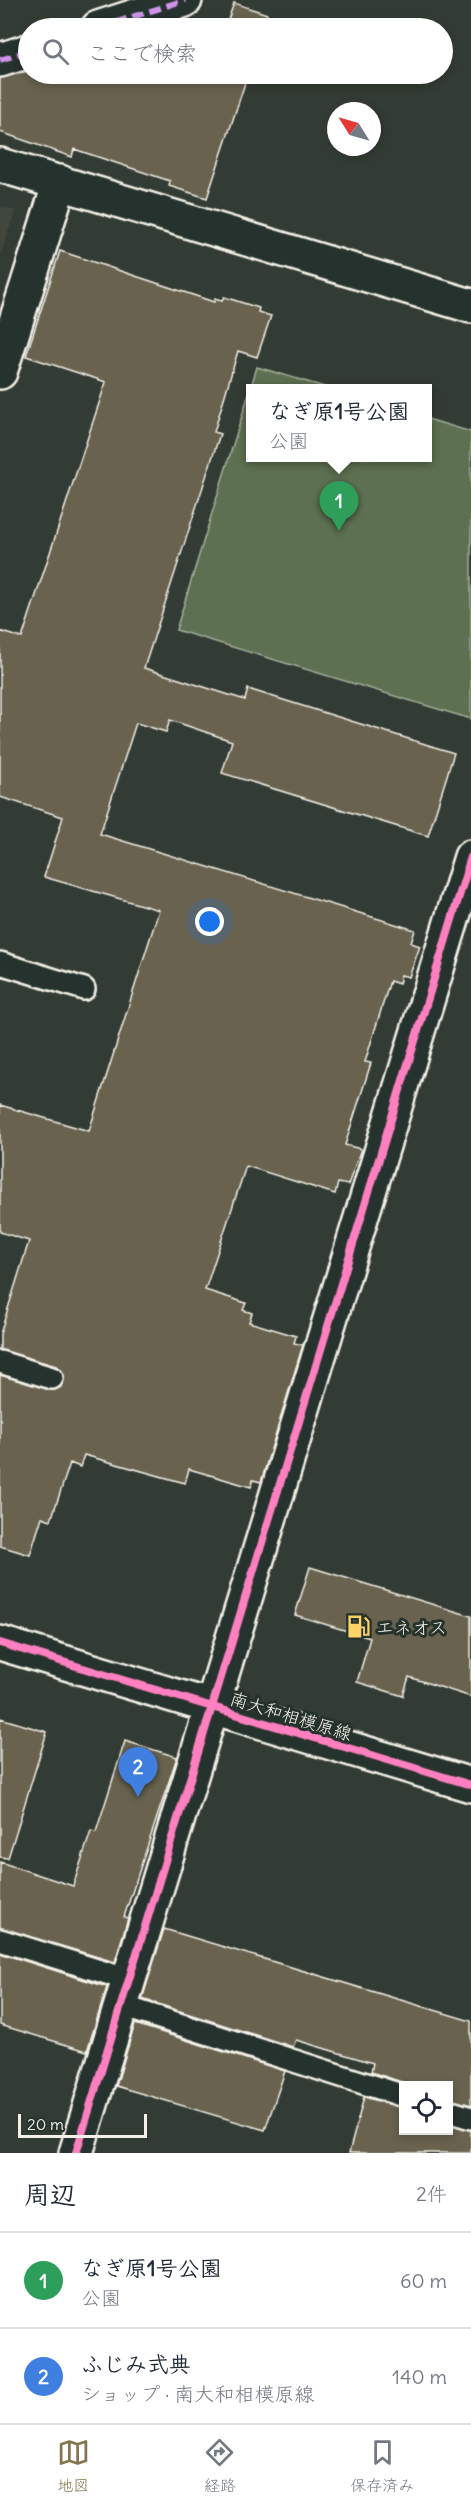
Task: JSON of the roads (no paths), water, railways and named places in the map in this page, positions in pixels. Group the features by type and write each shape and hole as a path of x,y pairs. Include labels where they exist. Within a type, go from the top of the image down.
{"street":[{"path":"129,18 185,0"},
{"path":"0,60 18,54"},
{"path":"0,165 471,306"},
{"path":"0,372 60,182"},
{"path":"76,2153 471,857"},
{"name":"南大和相模原線","path":"0,1643 212,1709 471,1785"}],"lane":[{"path":"0,963 84,989"},
{"path":"0,1362 52,1378"},
{"path":"0,1940 125,1993 399,2094"},
{"path":"453,2113 471,2118"}],"place":[{"name":"なぎ原1号公園","path":"339,531"},
{"name":"エネオス","path":"358,1627"},
{"name":"ふじみ式典","path":"138,1797"}]}
